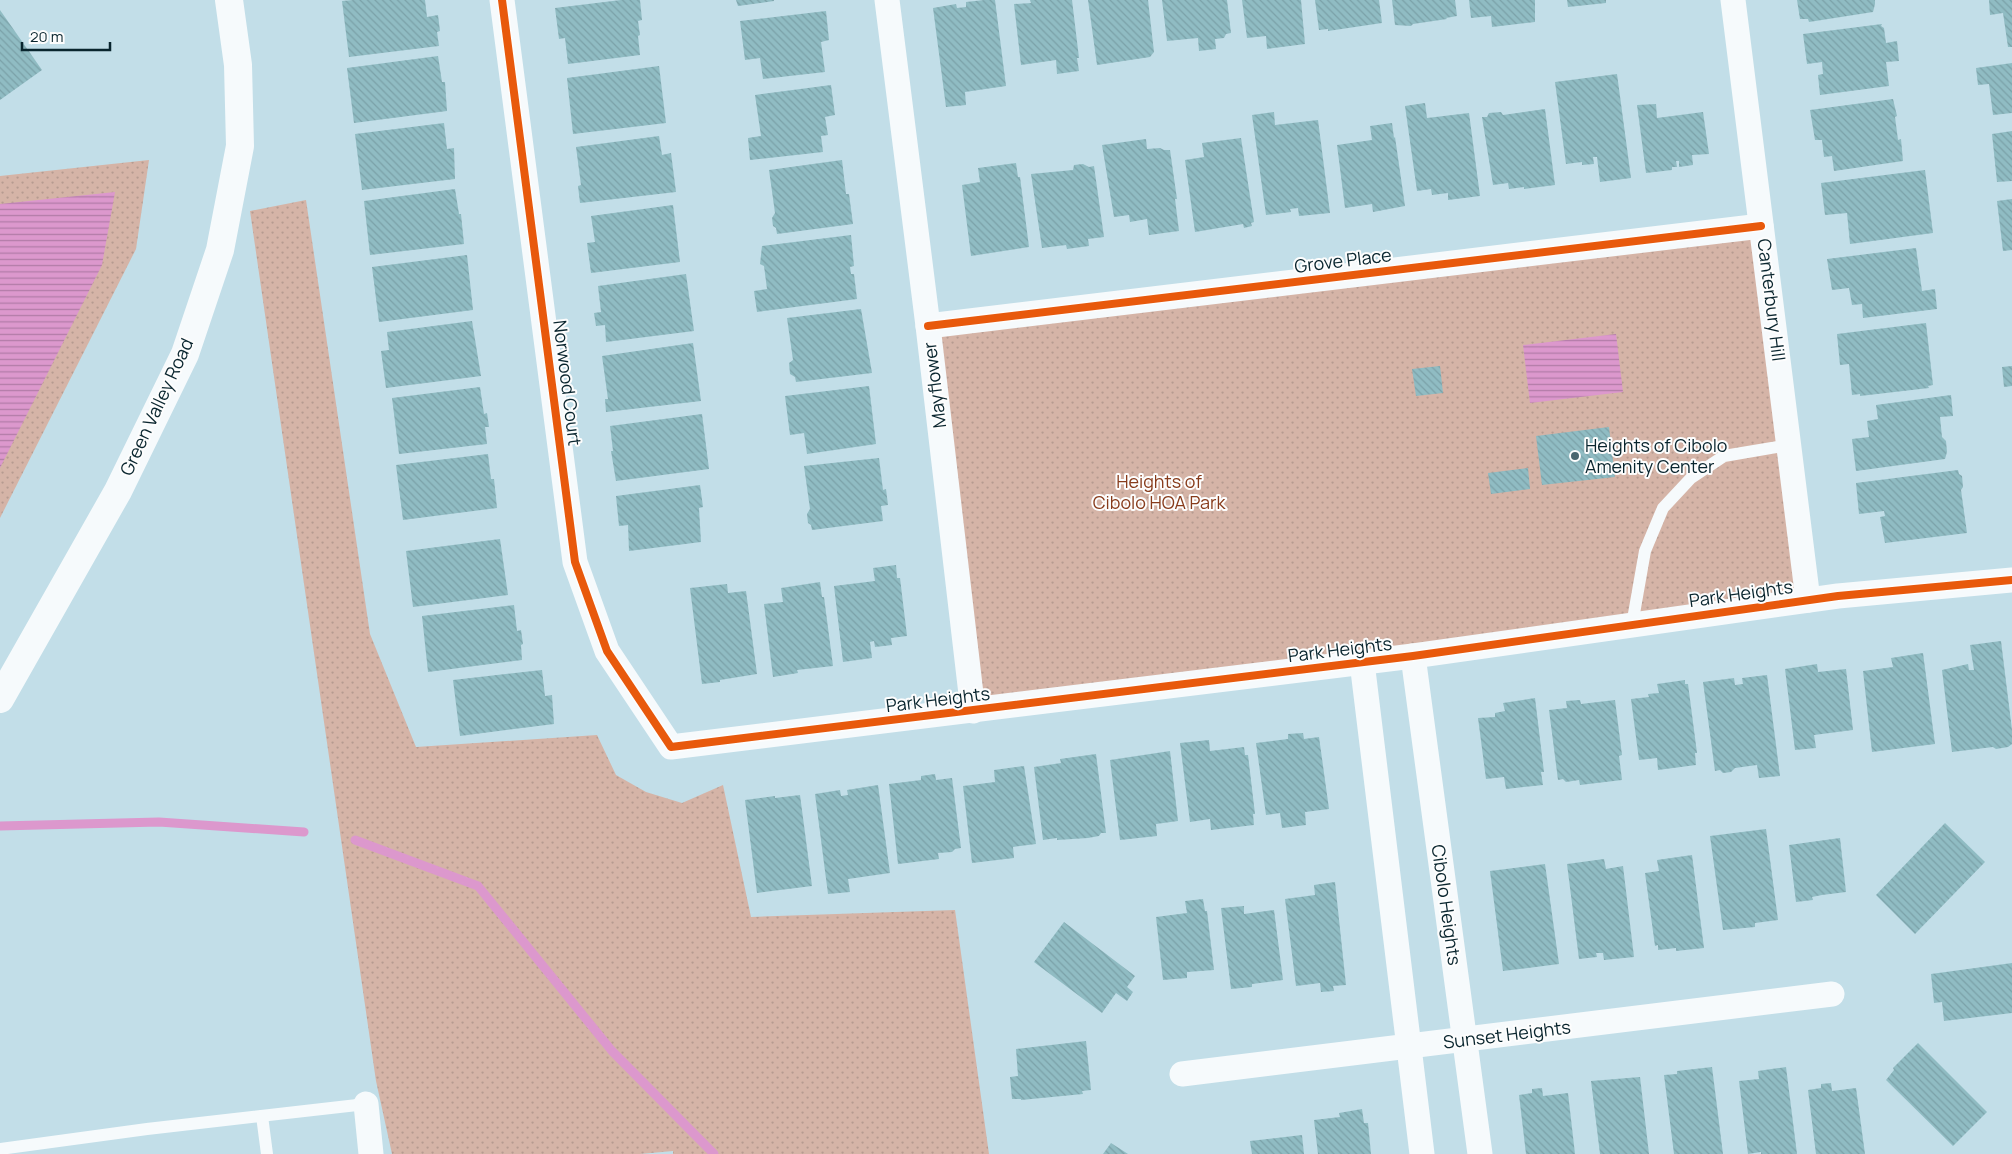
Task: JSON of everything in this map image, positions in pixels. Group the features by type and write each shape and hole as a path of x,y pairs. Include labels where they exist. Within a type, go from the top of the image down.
{"street":[{"name":"Green Valley Road","path":"0,699 118,491 186,354 220,250 240,146 238,65 229,0"},
{"name":"Norwood Court","path":"502,0 574,562 607,651 671,747"},
{"name":"Mayflower","path":"887,0 928,326 973,711"},
{"name":"Canterbury Hill","path":"1733,0 1808,600"},
{"name":"Grove Place","path":"928,326 1762,226"},
{"name":"Park Heights","path":"671,747 1413,656 1808,600 2012,580"},
{"name":"Cibolo Heights","path":"1413,656 1480,1154"},
{"path":"1362,662 1422,1154"},
{"name":"Sunset Heights","path":"1182,1074 1832,994"},
{"path":"366,1104 371,1154"}],"lane":[{"path":"1632,625 1645,552 1664,508 1691,478 1724,456 1789,445"},
{"path":"0,1148 366,1104"},
{"path":"262,1116 267,1154"}],"green space":[{"path":"149,160 136,249 0,518 0,176"},
{"path":"306,200 370,634 416,747 597,735 616,775 646,792 682,803 723,785 751,917 955,910 989,1154 673,1154 673,1151 640,1154 392,1154 376,1081 250,211"},
{"name":"Heights of Cibolo HOA Park","path":"1761,226 1808,600 973,711 928,326"}],"shaded area":[{"path":"115,192 102,265 0,468 0,204"},
{"path":"1616,334 1623,392 1530,403 1523,345"}],"building":[{"path":"425,0 427,17 438,15 440,31 437,32 439,46 349,57 342,1"},
{"path":"621,0 640,0 642,20 638,21 640,35 638,36 640,55 568,64 565,38 559,39 555,8"},
{"path":"736,0 774,0 774,1 738,6"},
{"path":"995,0 1006,86 965,92 966,105 946,107 933,8 956,4 957,8 966,7 966,2"},
{"path":"1030,0 1072,0 1079,71 1057,74 1056,60 1021,65 1014,4 1031,3"},
{"path":"1088,0 1148,0 1154,52 1150,57 1097,65"},
{"path":"1162,0 1227,0 1231,33 1226,34 1224,38 1215,39 1216,49 1199,51 1198,38 1167,41"},
{"path":"1242,0 1301,0 1305,44 1267,49 1266,36 1247,38"},
{"path":"1315,0 1379,0 1382,23 1328,31 1328,29 1319,30"},
{"path":"1392,0 1455,0 1457,16 1413,24 1411,26 1395,25"},
{"path":"1469,0 1535,0 1535,22 1492,27 1491,16 1471,18"},
{"path":"1567,0 1606,0 1606,3 1568,7"},
{"path":"1797,0 1875,0 1875,4 1873,12 1809,22 1808,19 1800,19"},
{"path":"1989,0 2012,0 2012,47 2008,47 2003,13 1990,15"},
{"path":"0,10 42,70 0,100"},
{"path":"826,11 829,40 821,42 825,72 763,79 760,58 745,60 740,21"},
{"path":"1882,24 1886,43 1897,41 1899,61 1886,62 1889,86 1820,95 1818,75 1823,74 1822,62 1807,64 1803,34"},
{"path":"438,56 442,82 445,82 447,111 354,123 347,68"},
{"path":"2012,63 2012,113 1993,115 1989,84 1978,85 1976,68"},
{"path":"659,66 666,123 573,134 567,78"},
{"path":"1617,74 1631,178 1600,182 1597,157 1593,157 1594,164 1582,165 1582,162 1566,164 1555,82"},
{"path":"831,85 835,115 825,117 828,135 821,136 823,152 750,160 748,138 761,136 755,95"},
{"path":"1893,99 1897,116 1895,117 1898,140 1901,139 1903,161 1834,171 1832,156 1824,157 1822,140 1815,140 1810,110"},
{"path":"1425,103 1427,118 1469,113 1480,196 1448,200 1448,193 1432,195 1431,189 1417,191 1405,106"},
{"path":"1656,104 1657,118 1703,112 1709,154 1692,155 1693,165 1679,167 1679,161 1676,161 1677,167 1672,167 1672,170 1646,173 1637,105"},
{"path":"1545,109 1555,185 1509,189 1508,183 1493,185 1482,117 1487,117 1489,113 1501,112 1503,115"},
{"path":"1274,112 1275,125 1318,120 1330,213 1299,216 1298,208 1290,209 1291,212 1266,215 1252,115"},
{"path":"444,123 447,149 454,148 455,179 362,190 355,134"},
{"path":"1392,123 1405,206 1373,212 1372,204 1345,208 1337,145 1372,140 1370,126"},
{"path":"2012,131 2012,181 1997,182 1992,134"},
{"path":"659,136 662,155 671,153 676,192 580,203 578,186 581,185 576,147"},
{"path":"1241,138 1254,222 1251,223 1252,226 1244,228 1243,224 1195,232 1185,160 1204,157 1202,143"},
{"path":"1146,139 1147,149 1160,148 1170,150 1177,199 1175,199 1179,231 1149,235 1147,219 1130,222 1129,215 1114,217 1102,145"},
{"path":"842,160 846,194 849,194 853,224 777,234 772,218 775,213 769,170"},
{"path":"1016,163 1018,177 1020,177 1029,247 971,256 962,185 980,182 978,168"},
{"path":"1083,164 1089,167 1094,166 1104,237 1088,239 1089,246 1067,249 1066,245 1042,248 1031,174 1073,170 1074,165"},
{"path":"1925,170 1933,233 1850,244 1847,213 1825,215 1821,183"},
{"path":"455,189 459,214 461,214 464,244 370,255 364,201"},
{"path":"2012,199 2012,250 2003,251 1997,201"},
{"path":"673,205 680,262 591,273 587,243 595,242 591,216"},
{"path":"851,235 854,266 850,267 851,274 854,274 857,299 757,312 754,291 767,289 764,266 760,264 762,246"},
{"path":"1916,248 1922,291 1935,289 1937,309 1863,318 1862,304 1852,305 1849,288 1832,290 1827,259"},
{"path":"467,255 473,310 379,322 372,267"},
{"path":"686,274 694,331 606,342 605,325 596,326 594,313 601,312 598,286"},
{"path":"861,309 872,373 796,382 795,377 790,374 789,363 793,360 787,318"},
{"path":"472,321 481,376 386,388 381,351 389,350 387,332"},
{"path":"1926,323 1933,385 1928,386 1929,388 1860,396 1860,394 1852,395 1849,364 1840,365 1837,334"},
{"path":"693,343 701,401 606,412 605,399 608,399 602,356"},
{"path":"1440,366 1443,393 1416,396 1412,369"},
{"path":"2012,366 2012,386 2004,387 2002,367"},
{"path":"869,386 876,444 807,454 804,433 790,435 785,396"},
{"path":"480,387 484,414 487,413 489,427 485,427 487,444 399,454 392,398"},
{"path":"1951,395 1953,416 1940,417 1942,437 1946,441 1947,452 1945,459 1856,471 1852,439 1869,437 1867,421 1878,419 1876,405"},
{"path":"702,414 709,469 616,481 611,451 613,451 610,426"},
{"name":"Heights of Cibolo Amenity Center","path":"1609,427 1615,477 1542,485 1536,436"},
{"path":"488,454 491,479 494,479 497,508 403,520 396,465"},
{"path":"879,458 883,490 886,489 888,505 881,506 883,521 812,530 811,525 808,523 807,514 810,509 804,466"},
{"path":"1528,468 1530,489 1491,494 1488,473"},
{"path":"1958,470 1962,476 1963,487 1961,490 1967,533 1885,543 1880,517 1885,516 1884,511 1859,514 1856,483"},
{"path":"700,485 703,507 699,508 701,542 629,551 628,525 619,526 616,496"},
{"path":"500,539 508,595 413,607 406,551"},
{"path":"896,565 897,578 900,578 907,636 891,638 892,645 875,647 874,641 870,642 872,658 843,662 834,586 875,581 873,568"},
{"path":"820,582 822,597 824,597 833,666 797,670 798,673 773,677 764,604 783,602 781,588"},
{"path":"727,584 728,593 746,591 757,674 702,684 690,588"},
{"path":"514,605 517,631 521,630 523,644 521,645 522,660 428,672 422,616"},
{"path":"2001,641 2012,744 2008,747 1996,749 1993,747 1952,752 1942,670 1968,664 1969,670 1974,670 1970,645"},
{"path":"1923,653 1935,744 1872,752 1863,671 1893,667 1891,658"},
{"path":"1817,664 1818,672 1846,669 1853,730 1814,735 1816,748 1795,750 1785,669"},
{"path":"542,670 545,696 552,695 554,724 460,736 453,680"},
{"path":"1767,675 1780,776 1759,778 1757,765 1735,768 1731,772 1715,771 1703,682 1734,678 1735,685 1743,684 1742,678"},
{"path":"1685,680 1685,684 1688,684 1697,753 1695,753 1696,765 1658,770 1657,758 1639,760 1631,699 1649,697 1648,694 1659,693 1657,684"},
{"path":"1535,698 1544,772 1541,772 1543,785 1506,789 1504,777 1486,779 1478,718 1495,717 1495,713 1505,711 1503,703"},
{"path":"1580,700 1581,704 1615,700 1622,755 1619,756 1622,780 1580,785 1579,780 1566,782 1563,779 1558,780 1549,710 1567,708 1566,701"},
{"path":"1303,733 1304,739 1319,737 1329,809 1305,812 1306,825 1282,828 1280,813 1266,815 1256,743 1288,739 1288,734"},
{"path":"1209,740 1210,751 1244,747 1245,755 1248,755 1255,814 1253,814 1254,825 1211,830 1210,819 1190,822 1180,743"},
{"path":"1170,751 1178,821 1156,824 1157,836 1120,840 1110,760"},
{"path":"1096,754 1106,833 1088,838 1043,840 1034,767 1061,763 1060,759"},
{"path":"1024,766 1036,844 1013,847 1014,858 972,863 963,786 995,782 994,770"},
{"path":"935,774 936,780 952,778 961,848 955,849 952,852 938,853 939,859 898,864 889,784 921,780 921,776"},
{"path":"878,785 890,873 848,879 850,892 828,894 815,794 840,790 841,796 848,795 847,790"},
{"path":"800,795 812,886 757,893 745,800"},
{"path":"1945,823 1985,862 1915,934 1876,895"},
{"path":"1766,829 1778,920 1755,923 1755,927 1723,930 1710,836"},
{"path":"1840,838 1846,892 1812,897 1813,900 1796,902 1789,845"},
{"path":"1692,855 1704,948 1676,951 1676,948 1658,950 1658,945 1655,946 1645,873 1659,871 1657,860"},
{"path":"1604,859 1606,869 1623,866 1634,957 1604,960 1603,953 1596,953 1597,957 1579,959 1567,864"},
{"path":"1545,864 1559,964 1503,971 1490,871"},
{"path":"1335,882 1346,985 1333,986 1334,991 1321,992 1320,983 1296,986 1285,899 1315,895 1314,885"},
{"path":"1203,899 1205,911 1207,911 1214,970 1187,972 1187,978 1163,980 1156,917 1187,913 1185,901"},
{"path":"1244,906 1244,914 1274,910 1283,980 1252,984 1252,987 1231,989 1221,908"},
{"path":"1064,922 1135,976 1127,987 1133,992 1127,1001 1116,993 1102,1013 1034,962"},
{"path":"2012,963 2012,1013 1944,1021 1942,1002 1934,1003 1931,974"},
{"path":"1086,1041 1091,1090 1082,1091 1083,1094 1021,1100 1012,1099 1010,1077 1018,1076 1016,1049"},
{"path":"1918,1043 1987,1112 1953,1146 1886,1080 1894,1070 1893,1068"},
{"path":"1712,1067 1723,1154 1674,1154 1664,1075 1677,1074 1677,1071"},
{"path":"1786,1067 1797,1154 1761,1154 1761,1152 1748,1154 1739,1081 1759,1079 1758,1071"},
{"path":"1640,1077 1649,1154 1600,1154 1591,1081"},
{"path":"1831,1083 1832,1091 1856,1088 1865,1154 1816,1154 1808,1090 1821,1088 1821,1084"},
{"path":"1542,1088 1543,1096 1568,1093 1575,1154 1526,1154 1519,1095 1532,1093 1532,1089"},
{"path":"1362,1109 1364,1123 1368,1123 1371,1154 1318,1154 1314,1120 1340,1117 1339,1113"},
{"path":"1302,1135 1304,1154 1252,1154 1250,1141"},
{"path":"1111,1143 1128,1154 1103,1154"}],"waterway":[{"path":"0,826 159,822 304,832"},
{"path":"355,840 478,886 612,1051 714,1154"}],"cycle path":[{"path":"502,0 575,562 607,651 671,747 1413,656 1838,596 2012,580"},
{"path":"928,326 1761,226"}],"place":[{"name":"Heights of Cibolo Amenity Center","path":"1575,456"}]}
